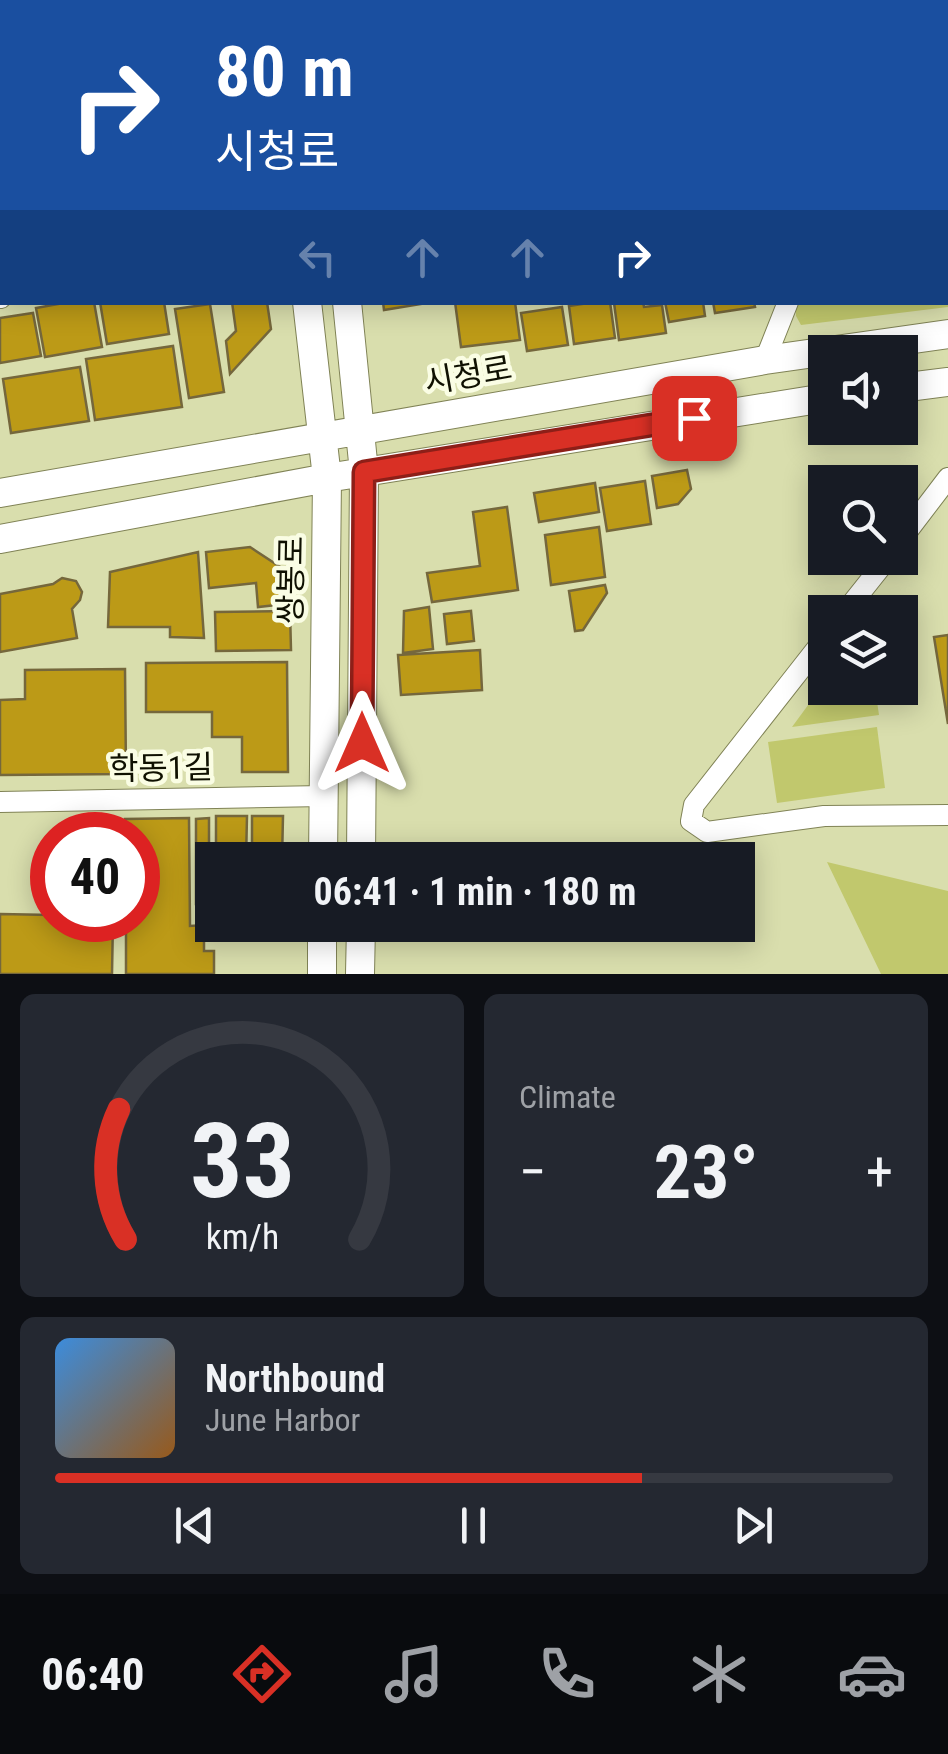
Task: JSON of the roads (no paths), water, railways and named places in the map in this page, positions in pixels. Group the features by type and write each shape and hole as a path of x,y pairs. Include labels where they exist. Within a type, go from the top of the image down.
{"street":[{"name":"쌍봉로","path":"307,305 327,478 323,842"},
{"path":"347,305 364,472 361,842"},
{"path":"765,360 787,305"},
{"name":"시청로","path":"0,493 765,360 948,334"},
{"path":"918,386 948,382"},
{"path":"0,539 327,478 808,401"},
{"path":"918,517 948,478"},
{"path":"859,595 874,575"},
{"path":"808,660 694,805 691,822 706,832 824,816 948,815"},
{"name":"학동1길","path":"0,802 323,796"},
{"path":"322,942 322,974"},
{"path":"360,974 361,942"}]}
